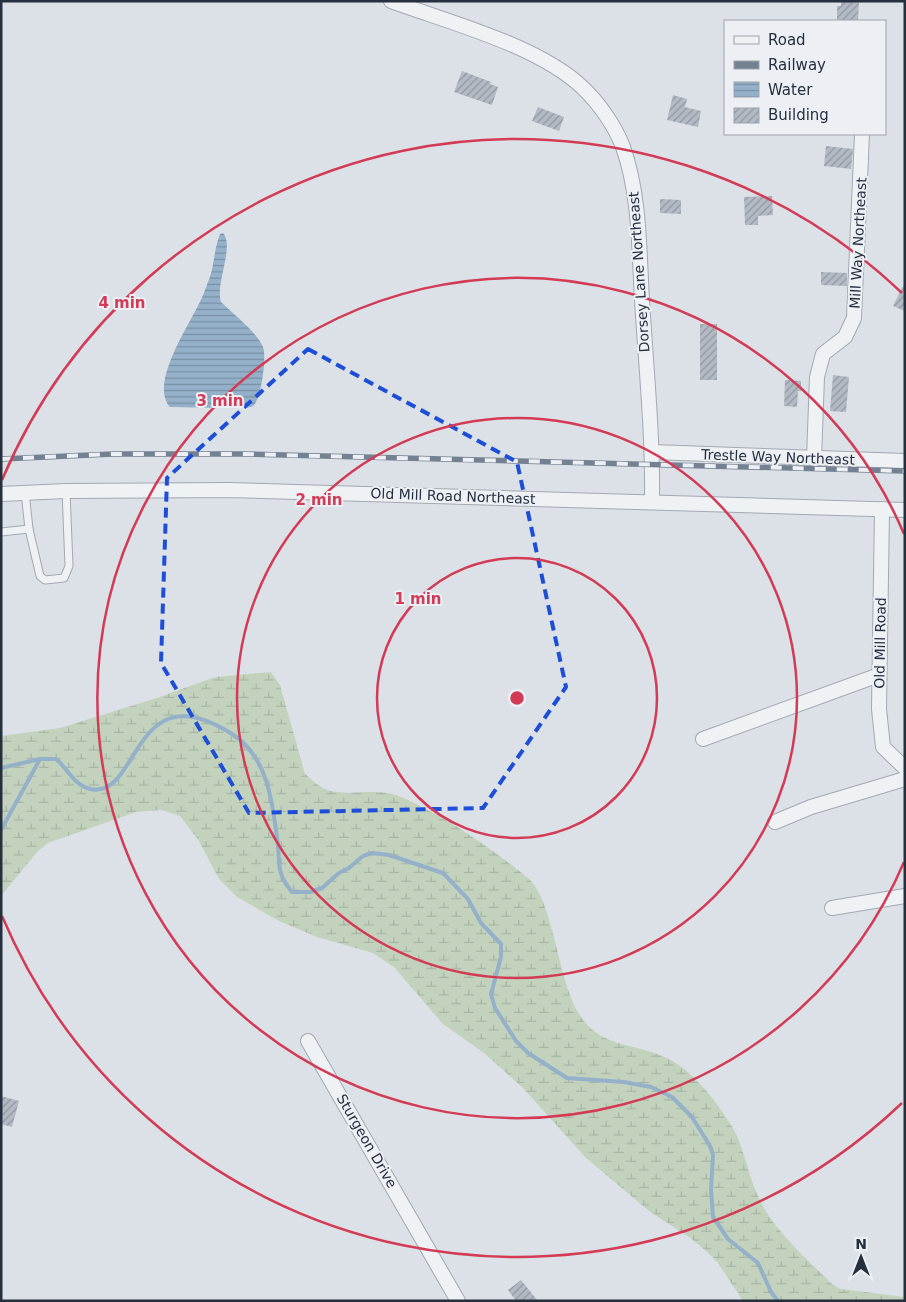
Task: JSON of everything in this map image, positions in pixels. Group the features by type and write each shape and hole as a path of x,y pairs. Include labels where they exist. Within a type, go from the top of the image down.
{"street":[{"name":"Dorsey Lane Northeast","path":"391,1 517,47 550,64 583,88 605,115 623,146 634,190 652,452 652,500"},
{"name":"Mill Way Northeast","path":"814,459 817,377 823,354 845,337 854,318 862,135"},
{"name":"Trestle Way Northeast","path":"652,452 905,461"},
{"name":"Old Mill Road Northeast","path":"1,494 66,491 229,490 652,500 905,510"},
{"name":"Old Mill Road","path":"882,509 879,709 883,747 905,768"},
{"path":"703,739 879,675"},
{"path":"775,822 811,807 905,778"},
{"path":"832,908 905,896"},
{"name":"Sturgeon Drive","path":"308,1041 458,1301"}],"lane":[{"path":"25,492 30,529 40,576 45,580 64,578 69,566 66,491"},
{"path":"1,532 30,529"}],"highlighted area":[{"path":"308,349 517,462 566,687 483,808 249,813 161,663 167,478"}],"green space":[{"path":"271,672 280,685 305,774 327,790 348,793 375,792 392,794 417,804 467,833 528,878 537,889 544,904 565,981 579,1014 587,1024 595,1032 614,1042 669,1059 685,1070 703,1087 735,1132 756,1191 771,1219 795,1248 832,1284 841,1289 905,1297 905,1301 743,1301 718,1263 706,1251 689,1237 649,1211 586,1158 523,1088 484,1053 443,1024 394,967 373,953 317,937 279,921 237,897 219,879 199,841 180,816 161,810 136,812 48,843 37,852 1,896 1,736 60,728 157,698 215,677"}],"water":[{"path":"223,233 227,247 220,285 221,302 250,329 263,347 264,368 261,388 253,406 238,407 230,404 221,408 170,407 165,396 164,382 176,349 205,290 212,271 220,234"}],"building":[{"path":"841,1 859,1 858,20 837,20 837,6 841,6"},
{"path":"462,71 491,82 490,84 498,87 492,105 454,92"},
{"path":"673,95 687,99 685,107 701,111 698,127 667,120"},
{"path":"538,107 564,117 559,131 532,121"},
{"path":"826,146 853,149 851,169 824,166"},
{"path":"772,196 773,215 758,216 758,225 745,225 744,197"},
{"path":"660,199 681,200 681,214 660,213"},
{"path":"821,272 847,273 847,286 821,285"},
{"path":"905,282 905,311 893,306"},
{"path":"700,324 717,324 717,380 700,380"},
{"path":"833,375 849,377 846,412 830,411"},
{"path":"785,380 801,381 801,391 798,391 797,407 784,406"},
{"path":"1,1096 19,1101 12,1127 1,1124"},
{"path":"521,1280 538,1301 516,1301 508,1290"}],"waterway":[{"path":"1,768 40,759 56,759 84,787 90,789 107,787 120,776 142,742 156,726 174,717 199,718 232,734 254,756 261,769 271,799 281,873 292,892 310,892 322,888 363,856 372,853 389,855 443,873 468,899 481,923 501,944 501,957 491,994 495,1008 516,1041 528,1053 567,1078 624,1082 651,1087 672,1097 692,1117 710,1146 713,1155 711,1190 713,1217 728,1239 758,1263 771,1292 778,1301"},
{"path":"1,830 40,759"}],"railway":[{"path":"1,459 113,454 243,454 905,471"}]}
